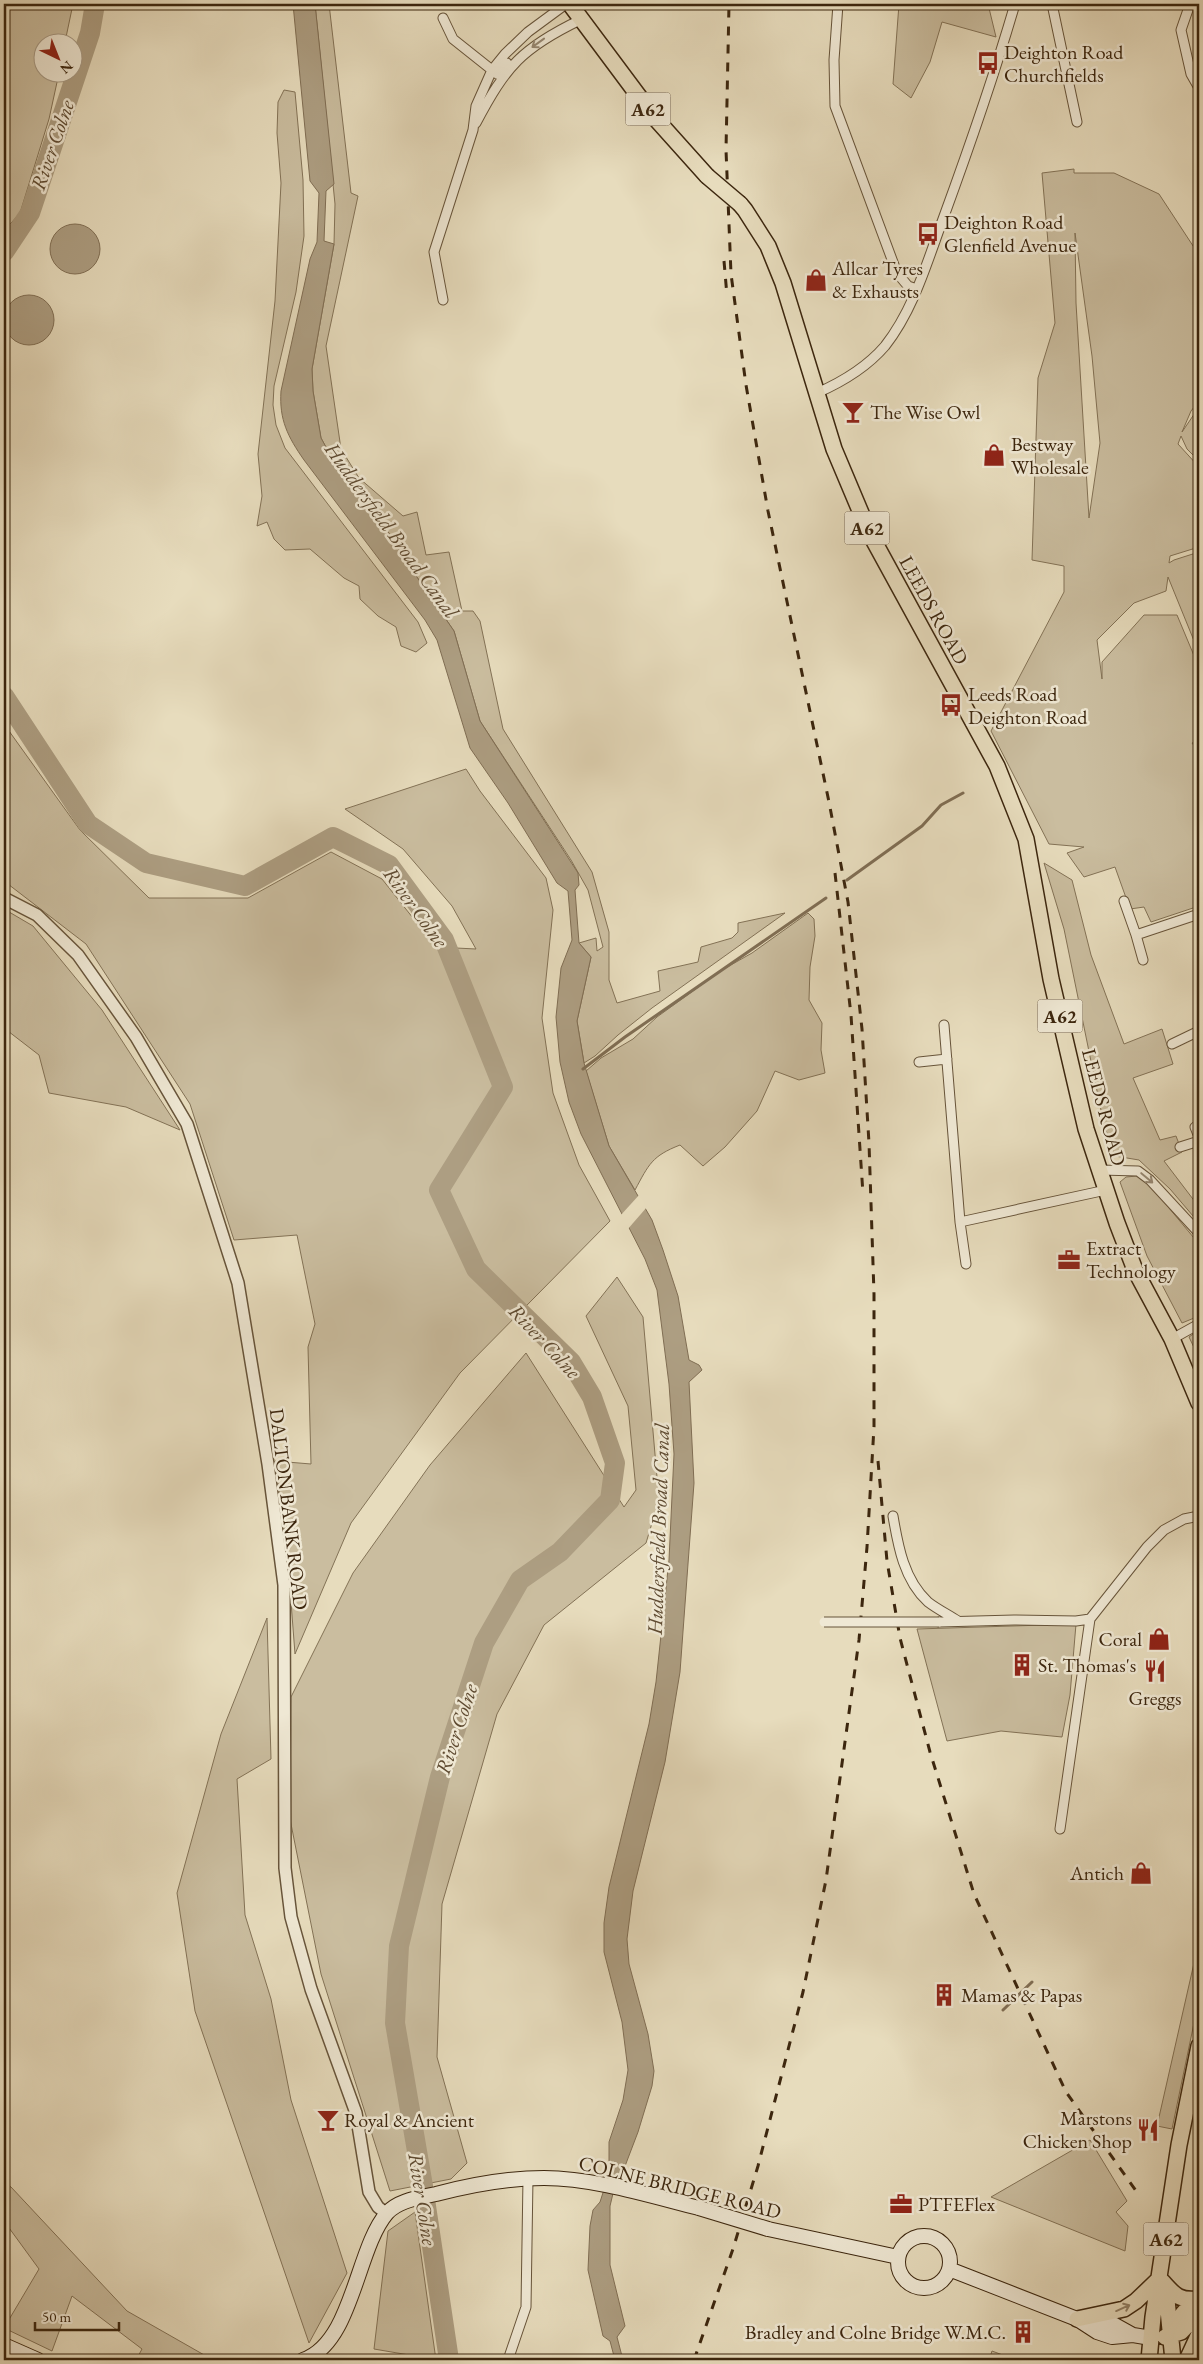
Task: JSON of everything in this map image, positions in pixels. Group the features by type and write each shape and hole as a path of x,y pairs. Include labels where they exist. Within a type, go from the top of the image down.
{"main road":[{"name":"LEEDS ROAD","path":"568,4 655,118 708,176 740,204 768,246 783,283 834,449 869,532 997,766 1026,838 1051,979 1086,1129 1135,1270 1172,1339 1199,1403"},
{"name":"A62","path":"1149,2360 1180,2146 1199,2046"},
{"name":"COLNE BRIDGE ROAD","path":"302,2360 320,2349 332,2335 354,2288 377,2230 386,2214 401,2203 457,2188 528,2178 584,2182 699,2208 768,2229 898,2257"},
{"path":"929,2237 936,2239 947,2251 949,2269 940,2281 933,2286 916,2286 909,2283 900,2272 898,2257 906,2243 913,2238 929,2237"},
{"path":"949,2269 1077,2319 1115,2325 1133,2335 1151,2338 1170,2336"},
{"name":"A62","path":"1160,2278 1167,2300 1173,2360"},
{"path":"1077,2319 1124,2309 1136,2301 1160,2278 1179,2297 1199,2303"},
{"path":"1164,2360 1170,2336 1182,2312 1199,2303"},
{"path":"1187,2360 1199,2334"},
{"path":"4,2345 38,2360"}],"street":[{"path":"473,130 476,106 492,70 528,32 568,4"},
{"path":"838,4 834,60 835,106 897,273 908,286 917,290"},
{"path":"817,393 842,382 884,347 903,319 917,290 970,142 1015,4"},
{"path":"1052,4 1077,122"},
{"path":"1190,4 1181,30 1191,74 1199,88"},
{"path":"443,18 453,39 497,74 513,56 522,55"},
{"path":"443,300 434,252 473,130 495,87 522,55 547,37 580,20"},
{"name":"DALTON BANK ROAD","path":"4,898 37,915 78,955 136,1037 187,1124 238,1283 268,1464 284,1585 285,1868 296,1941 310,1989 356,2113 369,2192 378,2207 386,2214"},
{"path":"1124,901 1143,960"},
{"path":"1136,935 1199,914"},
{"path":"944,1025 960,1222 966,1264"},
{"path":"1172,1044 1199,1032"},
{"path":"919,1062 947,1058"},
{"path":"1195,1127 1199,1137"},
{"path":"1180,1147 1199,1141"},
{"path":"1100,1170 1138,1171 1150,1180 1199,1233"},
{"path":"960,1222 1106,1190"},
{"path":"1172,1339 1199,1324"},
{"path":"893,1516 900,1556 912,1581 928,1602 959,1621"},
{"path":"1060,1829 1090,1619 1122,1577 1164,1530 1184,1519 1199,1516"},
{"path":"824,1622 1076,1621 1090,1619"},
{"path":"508,2360 526,2307 528,2178"}],"shaded area":[{"path":"4,4 73,4 67,32 32,32 32,82 57,82 49,119 20,213 4,231"},
{"path":"293,4 315,4 334,184 326,191 324,241 334,244 312,369 313,391 321,438 338,469 387,530 454,631 480,721 578,873 579,885 575,890 579,943 591,957 577,1021 584,1063 609,1146 652,1220 663,1250 678,1296 689,1360 699,1365 702,1370 689,1382 694,1483 680,1672 665,1762 633,1891 627,1939 629,1964 648,2034 654,2071 652,2086 638,2132 622,2174 616,2181 610,2206 610,2265 625,2326 617,2337 623,2360 615,2360 610,2341 603,2336 588,2270 590,2226 593,2210 600,2202 609,2174 609,2142 623,2100 628,2070 622,2022 604,1952 604,1923 609,1887 649,1724 656,1682 669,1560 674,1454 669,1384 657,1290 645,1259 581,1134 569,1102 560,1062 556,1017 561,968 572,940 568,891 557,883 508,803 470,748 437,640 425,620 304,460 293,444 283,420 281,391 310,259 317,242 319,193 310,181"},
{"path":"315,4 329,4 351,193 358,196 326,346 341,449 359,478 403,516 417,512 426,555 449,552 462,611 473,611 480,621 503,729 592,872 609,932 609,980 617,1003 660,991 658,971 698,962 701,947 732,938 738,932 738,923 785,913 652,1008 584,1063 577,1021 591,957 579,943 596,938 597,951 603,947 588,890 571,860 480,721 454,631 387,530 338,469 321,438 313,391 312,369 334,244 335,204"},
{"path":"899,4 988,4 996,37 942,22 930,62 911,98 893,84"},
{"path":"284,90 295,92 303,180 304,236 296,292 274,386 273,405 276,425 285,448 418,622 427,643 416,652 401,646 396,627 378,616 360,599 359,586 344,578 310,549 285,550 274,539 267,522 257,526 262,496 258,454 275,301 281,183 277,133 278,102"},
{"path":"1074,169 1074,173 1114,173 1159,194 1199,255 1199,401 1191,411 1182,432 1199,407 1199,461 1187,449 1181,436 1178,444 1199,467 1199,547 1170,556 1169,563 1199,552 1199,653 1199,740 1192,743 1195,747 1199,745 1199,906 1151,922 1144,907 1130,909 1115,867 1084,877 1067,853 1084,847 1049,844 991,731 1064,592 1064,566 1032,560 1038,378 1055,323 1042,173","holes":["1075,233 1092,356 1100,443 1089,518 1076,303","1168,577 1199,653 1195,658 1177,615 1144,615 1102,662 1102,679 1097,640 1134,603 1166,591"]},
{"path":"70,224 80,224 93,231 100,244 100,254 93,267 80,274 70,274 61,270 54,263 50,254 50,244 54,235 61,228"},
{"path":"24,295 34,295 47,302 54,315 54,325 47,338 34,345 24,345 15,341 8,334 4,325 4,315 8,306 15,299"},
{"path":"4,724 80,830 149,898 248,898 331,852 382,879 436,947 476,949 452,906 403,849 345,809 466,769 480,791 546,878 553,910 542,1018 553,1093 579,1165 610,1221 460,1373 351,1523 295,1654 287,1550 275,1461 311,1464 308,1347 315,1324 297,1235 234,1240 190,1104 86,944 4,881"},
{"path":"1044,863 1072,880 1091,955 1124,1044 1162,1029 1173,1064 1133,1078 1160,1140 1176,1136 1182,1152 1164,1161 1199,1207 1199,1223 1170,1189 1139,1160 1115,1156 1104,1125 1064,929"},
{"path":"4,909 33,926 102,1010 180,1130 126,1107 49,1093 39,1055 4,1028"},
{"path":"808,913 814,919 815,936 810,967 809,1000 822,1023 821,1050 825,1073 799,1080 775,1071 757,1111 725,1147 703,1166 680,1145 663,1153 652,1162 635,1190 609,1146 586,1071 601,1058 633,1039 657,1017 722,970 752,953"},
{"path":"1137,1176 1149,1184 1199,1244 1199,1316 1182,1323 1147,1256 1120,1182 1126,1177"},
{"path":"617,1277 643,1317 659,1500 646,1543 544,1625 497,1714 442,1904 437,2057 467,2163 451,2179 390,2191 321,1974 290,1819 291,1697 353,1573 430,1465 526,1353 624,1507 636,1490 628,1406 586,1316"},
{"path":"1199,1330 1199,1358 1189,1337"},
{"path":"267,1618 271,1759 237,1779 245,1915 271,1999 291,2100 347,2273 309,2343 195,2011 177,1893 221,1734"},
{"path":"1076,1624 1070,1695 1062,1737 1001,1731 947,1741 917,1629"},
{"path":"1199,1941 1199,1999 1172,2129 1157,2126"},
{"path":"1090,2140 1127,2201 1116,2212 1128,2226 1125,2251 991,2197"},
{"path":"4,2183 11,2187 127,2311 213,2360 136,2360 142,2349 72,2296 52,2351 4,2328 39,2269 4,2221"},
{"path":"415,2212 436,2360 416,2360 415,2356 374,2349 388,2231"},
{"path":"992,2351 1016,2360 989,2360"}],"pier":[{"path":"640,1194 647,1207 627,1230 620,1216"}],"waterway":[{"name":"River Colne","path":"4,252 30,213 90,33 95,4"},
{"name":"River Colne","path":"4,696 88,824 146,863 245,886 333,837 389,865 444,940 503,1087 439,1190 476,1269 571,1362 592,1397 615,1463 610,1500 560,1552 520,1580 484,1643 440,1777 399,1946 395,2023 423,2186 449,2360"},
{"path":"847,880 922,826 941,805 963,793"},
{"path":"583,1069 625,1037 826,898"},
{"path":"1003,2010 1032,1982"}],"railway":[{"path":"694,2360 733,2249 758,2166 803,1992 826,1880 859,1640 874,1427 874,1294 869,1143 862,1029 848,902 768,511 746,385 731,274 726,150 729,4"},
{"path":"724,261 727,296"},
{"path":"835,873 851,1015 863,1194"},
{"path":"878,1461 887,1561 900,1638 930,1752 974,1894 1066,2092 1139,2195"}],"place":[{"name":"Deighton Road Churchfields","path":"988,63"},
{"name":"Deighton Road Glenfield Avenue","path":"928,234"},
{"name":"Allcar Tyres & Exhausts","path":"816,280"},
{"name":"The Wise Owl","path":"853,412"},
{"name":"Bestway Wholesale","path":"994,455"},
{"name":"Leeds Road Deighton Road","path":"951,705"},
{"name":"Extract Technology","path":"1069,1260"},
{"name":"Coral","path":"1159,1639"},
{"name":"St. Thomas's","path":"1022,1665"},
{"name":"Greggs","path":"1155,1671"},
{"name":"Antich","path":"1141,1873"},
{"name":"Mamas & Papas","path":"944,1995"},
{"name":"Royal & Ancient","path":"328,2120"},
{"name":"Marstons Chicken Shop","path":"1148,2130"},
{"name":"PTFEFlex","path":"901,2204"},
{"name":"Bradley and Colne Bridge W.M.C.","path":"1023,2332"}],"water label":[{"name":"Huddersfield Broad Canal","path":"392,530"},
{"name":"Huddersfield Broad Canal","path":"658,1529"}]}
